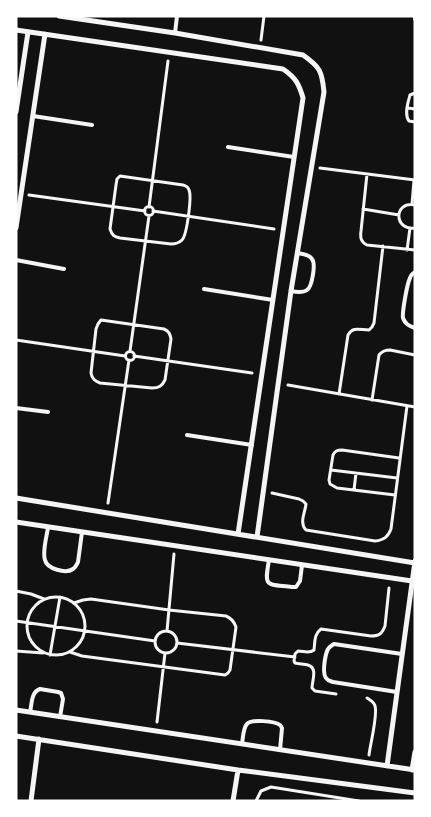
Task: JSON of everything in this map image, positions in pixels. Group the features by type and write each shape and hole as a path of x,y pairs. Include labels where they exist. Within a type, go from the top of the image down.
{"street":[{"path":"59,16 94,19 303,56 315,64 323,77 324,92 291,292 257,537"},
{"path":"16,30 283,69 293,76 300,86 303,98 238,534"},
{"path":"16,112 28,32"},
{"path":"16,228 45,34"},
{"path":"16,498 415,562 387,766"},
{"path":"16,522 412,581"},
{"path":"16,710 414,770 415,752"},
{"path":"16,736 238,770 415,793"},
{"path":"31,801 39,739"},
{"path":"233,801 238,770"}],"lane":[{"path":"175,34 177,16"},
{"path":"33,116 92,125"},
{"path":"228,147 294,157"},
{"path":"291,292 305,292 311,284 313,260 310,256 298,253"},
{"path":"16,260 64,269"},
{"path":"415,272 409,280 403,314 408,326 415,328"},
{"path":"204,289 272,300"},
{"path":"16,408 48,412"},
{"path":"187,435 252,445"},
{"path":"48,527 44,556 47,566 67,571 76,567 78,562 82,532"},
{"path":"268,560 266,581 272,585 292,588 296,587 300,581 302,565"},
{"path":"397,692 333,682 325,677 324,671 327,651 334,644 402,654"},
{"path":"30,712 34,694 38,689 58,692 61,693 63,699 60,717"},
{"path":"242,744 244,729 250,721 276,723 280,724 282,728 280,750"}],"path":[{"path":"260,48 264,16"},
{"path":"144,211 149,207 169,52"},
{"path":"415,93 410,95 406,116 409,121 415,122"},
{"path":"408,108 415,109"},
{"path":"312,167 414,180 413,205 406,205 401,209 399,215 400,221 404,226 415,228"},
{"path":"367,174 360,237 363,242 367,245 415,250"},
{"path":"120,176 183,185 190,191 185,235 177,244 115,237 111,234 110,229 113,207 117,179 120,176"},
{"path":"21,194 144,211 149,216"},
{"path":"149,207 153,209 153,212"},
{"path":"363,209 399,215"},
{"path":"153,212 283,230"},
{"path":"125,356 130,351 149,216 153,212"},
{"path":"407,250 410,228"},
{"path":"339,394 348,336 354,329 369,330 374,323 383,246"},
{"path":"101,320 164,329 168,331 171,339 165,380 157,388 96,381 92,378 91,373 94,351 96,329 101,320"},
{"path":"16,340 125,356 129,360"},
{"path":"372,400 379,355 386,350 415,355"},
{"path":"130,351 134,356 262,375"},
{"path":"107,512 129,360 132,360 134,356"},
{"path":"278,383 415,407"},
{"path":"262,492 304,501 306,504 302,523 306,530 376,541 383,540 388,536 391,529 407,406"},
{"path":"395,495 333,487 329,480 333,455 338,450 400,458"},
{"path":"331,470 397,478"},
{"path":"354,490 356,473"},
{"path":"167,631 175,546"},
{"path":"337,694 316,692 312,688 313,668 309,665 295,663 295,654 298,651 311,652 314,650 316,636 321,629 371,636 378,636 383,632 390,577"},
{"path":"16,591 44,599 60,597 74,602 92,599 226,616 236,626 230,670 225,675 82,656 70,652"},
{"path":"50,655 60,597"},
{"path":"43,653 33,646 27,635 26,623 32,609 44,599"},
{"path":"16,651 61,656 70,652 80,643 85,630 83,615 74,602"},
{"path":"16,621 155,641"},
{"path":"167,631 172,633 177,643 175,649 165,654 156,647 155,641 157,636 167,631"},
{"path":"177,643 294,657"},
{"path":"156,731 165,654"},
{"path":"364,696 375,706 368,763"},
{"path":"256,801 261,791 271,787 359,801"}]}
